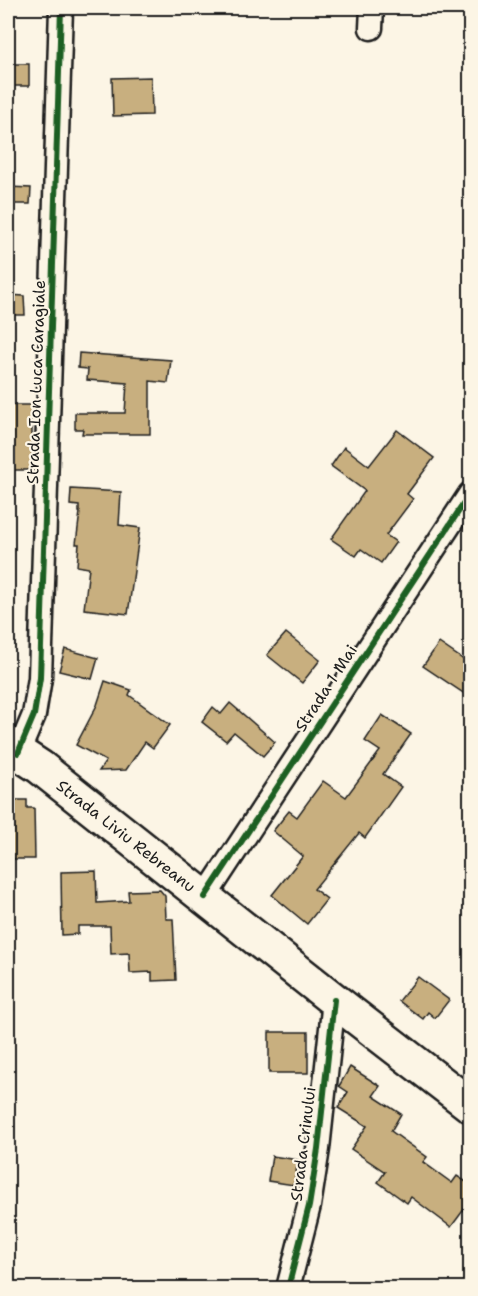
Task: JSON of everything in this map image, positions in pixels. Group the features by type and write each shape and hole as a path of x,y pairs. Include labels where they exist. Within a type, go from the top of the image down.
{"main road":[{"name":"Strada Liviu Rebreanu","path":"13,749 40,767 334,1000 471,1105"}],"street":[{"name":"Strada Ion Luca Caragiale","path":"13,749 34,715 40,678 61,8"},
{"name":"Strada 1 Mai","path":"205,897 471,494"},
{"name":"Strada Crinului","path":"288,1288 309,1206 334,1000"}],"building":[{"path":"8,64 29,64 29,86 8,86"},
{"path":"151,77 152,115 113,116 112,78"},
{"path":"8,187 31,188 30,204 8,204"},
{"path":"8,295 24,296 25,315 8,315"},
{"path":"79,353 171,360 168,383 150,381 150,434 82,434 83,429 75,429 75,413 125,413 127,383 87,380 88,369 78,368"},
{"path":"8,405 32,405 32,470 8,470"},
{"path":"397,430 434,458 407,494 413,499 386,535 396,542 381,563 361,549 356,556 331,539 365,491 331,466 344,447 369,466"},
{"path":"71,489 121,492 119,525 140,528 128,614 84,609 89,568 77,566 79,544 76,544 80,512 79,506 70,505"},
{"path":"286,633 320,660 302,683 267,655"},
{"path":"439,643 471,665 471,698 423,666"},
{"path":"65,649 98,658 92,679 59,671"},
{"path":"105,681 131,690 129,695 170,725 153,748 145,742 126,770 99,771 106,761 76,745 97,705"},
{"path":"230,703 275,742 263,756 234,732 226,741 202,722 213,707 221,714"},
{"path":"382,715 411,734 383,774 401,787 365,838 359,833 314,889 327,899 307,924 272,895 303,856 273,831 289,811 297,817 323,781 346,797 380,751 365,741"},
{"path":"10,800 27,800 27,808 34,808 35,859 11,859"},
{"path":"96,871 97,903 129,901 128,891 160,890 165,896 166,919 173,919 176,980 152,981 152,972 130,973 129,953 111,954 110,926 78,926 78,934 62,935 61,872"},
{"path":"418,977 449,1000 435,1018 428,1012 423,1019 399,1001"},
{"path":"269,1032 308,1032 308,1073 269,1073"},
{"path":"350,1067 380,1086 373,1096 401,1114 391,1131 427,1157 423,1162 452,1183 457,1176 471,1185 471,1200 451,1227 411,1197 407,1203 378,1182 385,1172 351,1149 367,1126 338,1108 348,1092 339,1086"},
{"path":"272,1156 298,1160 294,1185 268,1181"}],"cycle path":[{"path":"18,753 34,715 40,678 61,8"},
{"path":"205,897 470,494"},
{"path":"288,1288 309,1206 318,1149 334,1000"}]}
